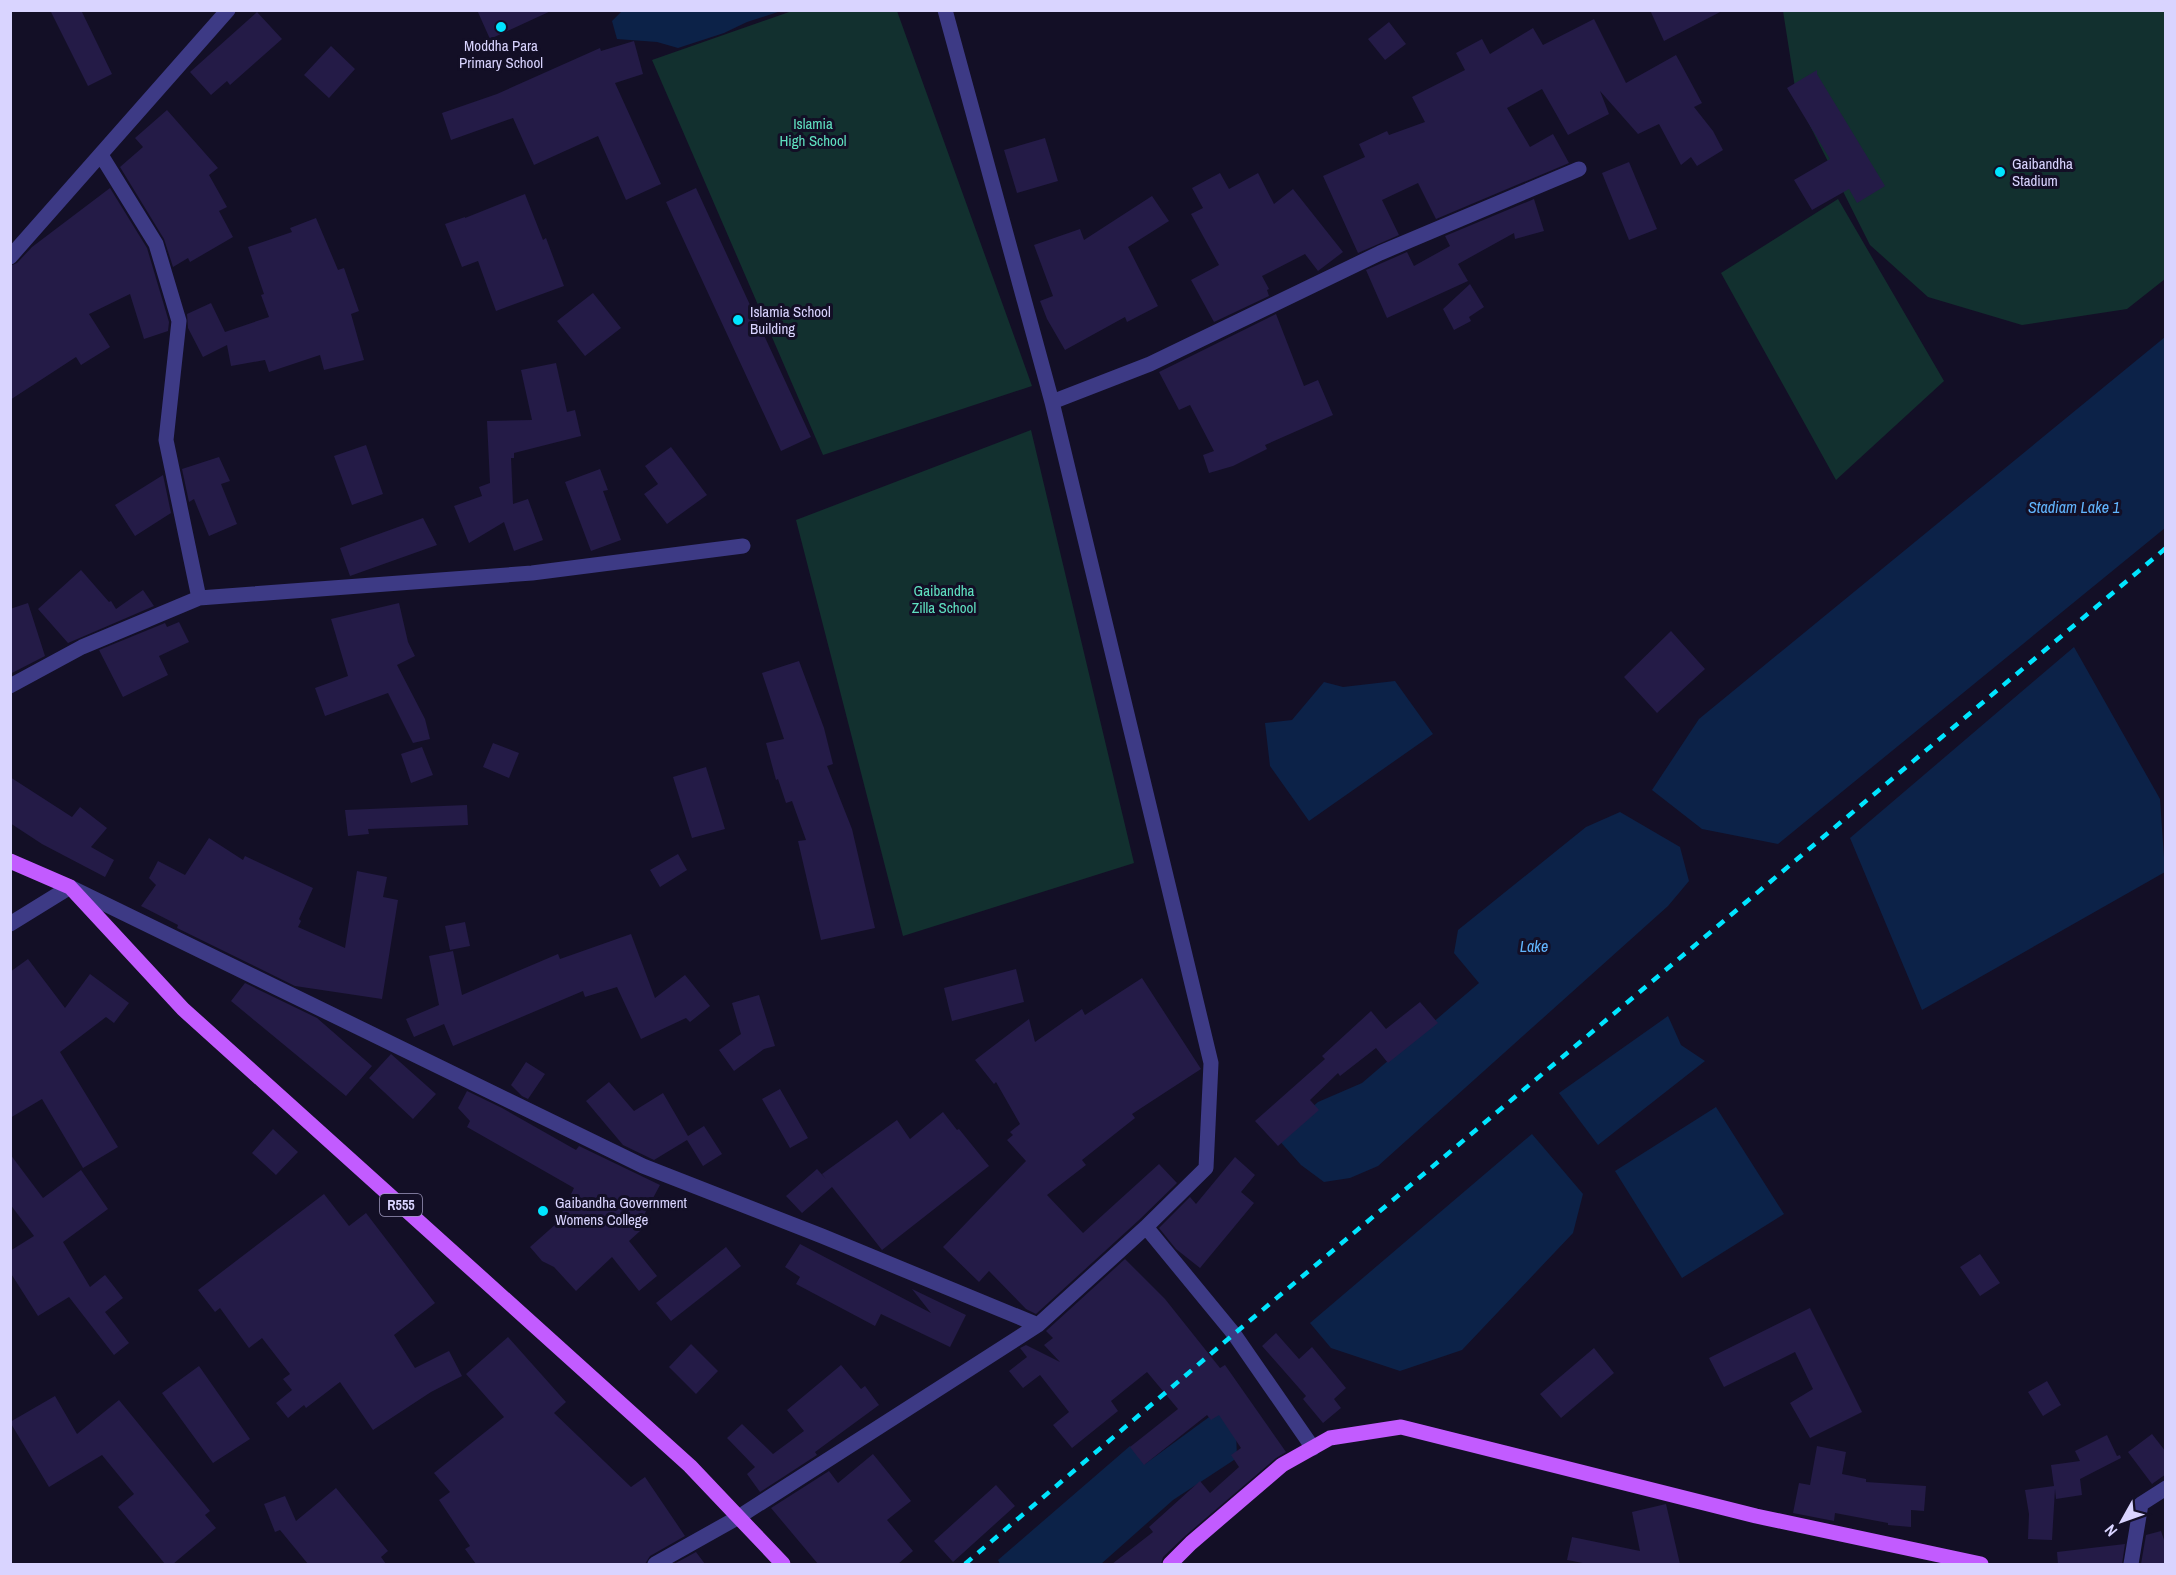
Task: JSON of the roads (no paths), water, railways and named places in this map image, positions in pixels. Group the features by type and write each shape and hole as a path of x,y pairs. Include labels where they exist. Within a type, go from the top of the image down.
{"main road":[{"name":"R555","path":"10,861 70,887 183,1009 690,1466 783,1564"},
{"path":"1170,1564 1191,1543 1282,1465 1330,1438 1401,1427 1756,1516 1981,1564"}],"street":[{"path":"10,257 228,10"},
{"path":"655,1564 737,1518 1038,1325 1146,1227 1206,1168 1211,1063 1052,402 945,10"},
{"path":"101,155 156,244 179,321 166,440 199,598"},
{"path":"1052,402 1150,364 1380,253 1579,169"},
{"path":"10,686 82,647 199,598 532,573 743,546"},
{"path":"10,924 70,887 644,1166 1038,1325"},
{"path":"1146,1227 1234,1335 1313,1448"},
{"path":"2131,1564 2141,1504 2166,1488"}],"water":[{"path":"622,11 781,11 678,48 657,42 617,39 612,21"},
{"name":"Stadiam Lake 1","path":"2165,337 2165,528 1778,844 1702,829 1652,790 1699,719"},
{"path":"2074,647 2160,799 2165,872 1922,1010 1850,838"},
{"path":"1395,681 1433,734 1309,821 1270,766 1265,723 1292,720 1324,682 1343,687"},
{"name":"Lake","path":"1620,812 1680,847 1689,881 1668,906 1378,1166 1350,1178 1324,1182 1301,1165 1277,1138 1318,1102 1362,1083 1479,983 1454,953 1458,930 1586,827"},
{"path":"1668,1016 1681,1045 1705,1061 1598,1145 1559,1093"},
{"path":"1716,1107 1784,1214 1682,1278 1615,1171"},
{"path":"1532,1134 1583,1194 1573,1233 1462,1350 1400,1371 1331,1348 1310,1323"},
{"path":"1220,1409 1236,1431 1237,1458 1173,1500 1101,1564 1000,1564 998,1560 1130,1446 1145,1464"}],"railway":[{"path":"965,1564 1234,1334 2166,548"}],"place":[{"name":"Moddha Para Primary School","path":"501,27"},
{"name":"Gaibandha Stadium","path":"2000,172"},
{"name":"Islamia School Building","path":"738,320"},
{"name":"Gaibandha Government Womens College","path":"543,1211"}],"park label":[{"name":"Islamia High School","path":"813,132"},
{"name":"Gaibandha Zilla School","path":"944,598"}]}
